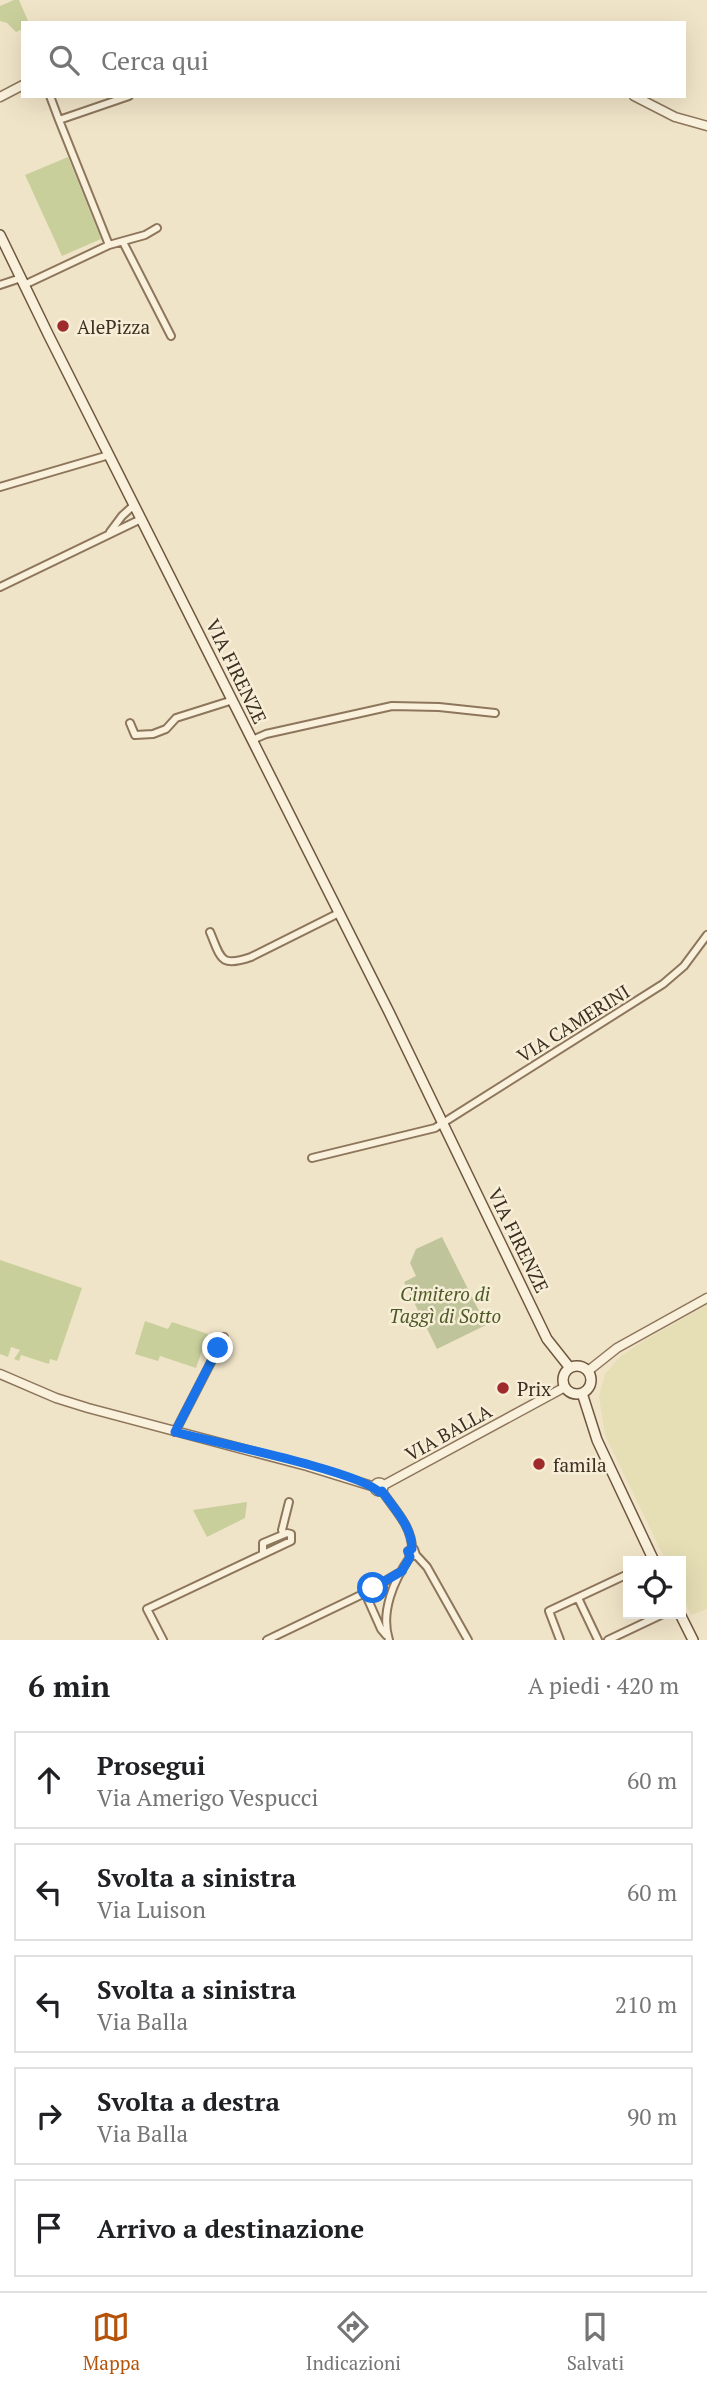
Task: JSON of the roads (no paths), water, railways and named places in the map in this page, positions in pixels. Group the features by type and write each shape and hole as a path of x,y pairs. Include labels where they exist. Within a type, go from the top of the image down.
{"main road":[{"name":"VIA FIRENZE","path":"0,235 340,913 548,1339 570,1368"},
{"path":"578,1366 588,1371 590,1384 582,1393 572,1393 565,1387 564,1374 570,1368 578,1366"},
{"path":"582,1393 597,1440 652,1556"},
{"path":"682,1619 693,1640"}],"street":[{"path":"0,97 21,86"},
{"path":"51,98 109,245"},
{"path":"59,120 123,98"},
{"path":"638,98 676,117 707,126"},
{"path":"0,285 22,281 157,228"},
{"path":"124,242 172,336"},
{"path":"0,487 109,455"},
{"path":"110,532 134,505"},
{"path":"0,587 141,519"},
{"path":"130,723 135,735 153,734 166,729 176,718 233,700"},
{"path":"252,740 266,734 391,706 439,707 495,713"},
{"path":"210,932 221,958 227,962 236,962 340,913"},
{"name":"VIA CAMERINI","path":"443,1123 663,984 684,966 707,935"},
{"path":"312,1157 430,1129 443,1123"},
{"path":"588,1371 617,1348 707,1298"},
{"path":"175,1432 224,1337"},
{"path":"0,1374 65,1401 380,1488 406,1525 413,1553 427,1567 468,1640"},
{"name":"VIA BALLA","path":"380,1488 565,1387"},
{"path":"163,1640 147,1609 291,1541 291,1534 284,1534 282,1530 289,1502"},
{"path":"388,1638 386,1614 402,1571 413,1553"},
{"path":"267,1640 380,1585 402,1571"},
{"path":"559,1640 549,1611 623,1576"},
{"path":"380,1585 388,1585 394,1590"},
{"path":"365,1592 381,1629 388,1638"},
{"path":"578,1598 598,1640"},
{"path":"370,1603 378,1613 386,1614"},
{"path":"608,1640 652,1619"}],"place":[{"name":"AlePizza","path":"63,326"},
{"name":"Prix","path":"503,1388"},
{"name":"famila","path":"539,1464"}],"park label":[{"name":"Cimitero di Taggì di Sotto","path":"445,1304"}]}
